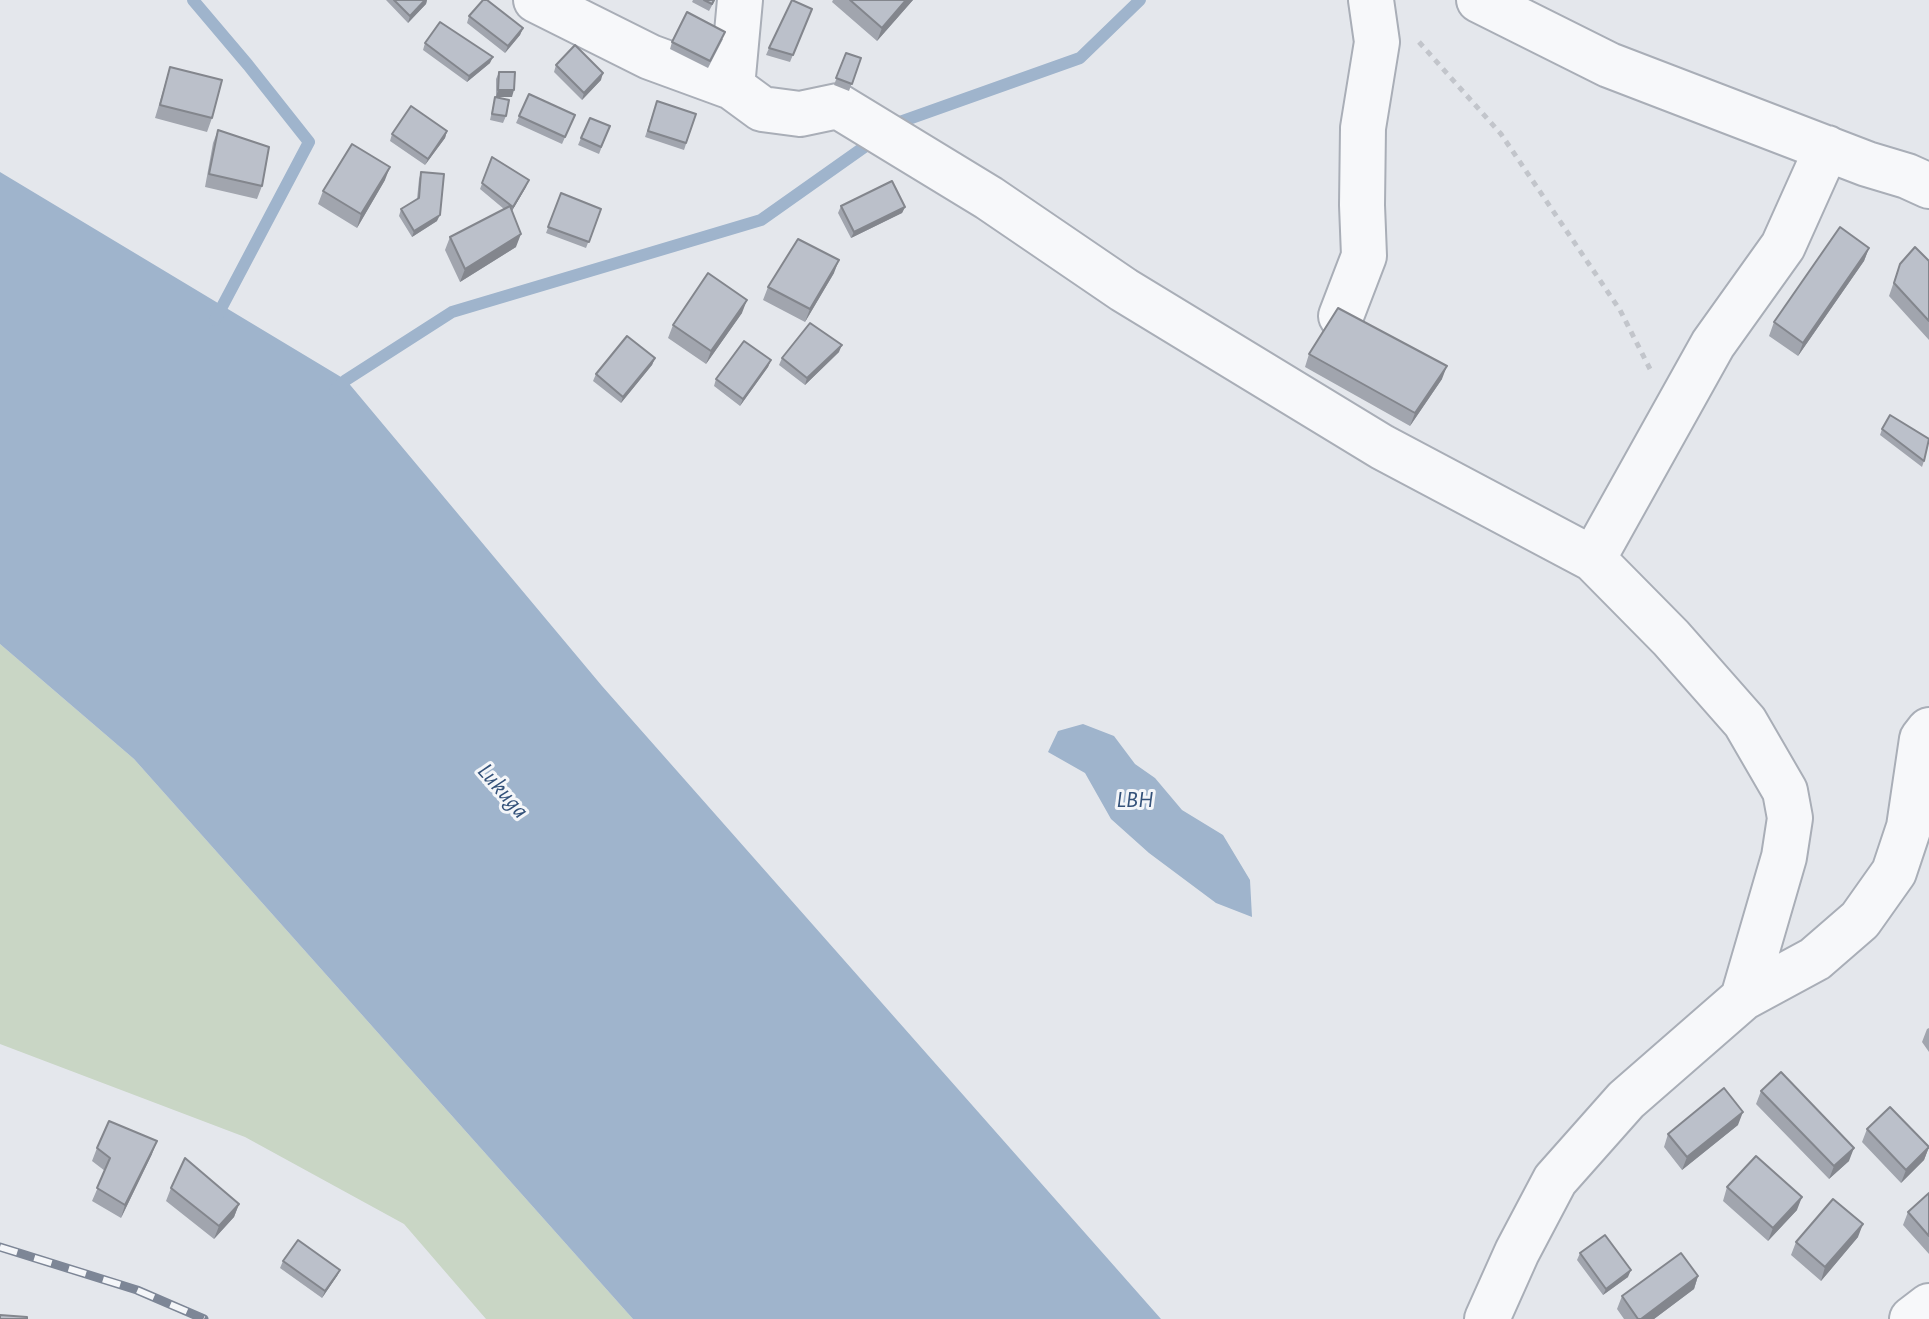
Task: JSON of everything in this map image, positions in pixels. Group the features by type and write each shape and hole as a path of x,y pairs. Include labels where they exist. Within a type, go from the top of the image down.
{"street":[{"path":"536,0 650,57 732,87 762,109 800,114 838,106 989,198 1124,290 1382,447 1593,559 1671,638 1745,722 1785,791 1790,818 1784,857 1743,998"},
{"path":"732,87 740,0"},
{"path":"1341,316 1364,256 1363,128 1377,42 1371,0"},
{"path":"1479,0 1609,65 1929,186"},
{"path":"1593,559 1713,344 1783,246 1827,148"},
{"path":"1487,1319 1517,1252 1555,1180 1626,1100 1743,998 1815,959 1860,920 1894,872 1909,827 1922,739 1929,730"},
{"path":"1912,1319 1929,1306"}],"path":[{"path":"1411,33 1501,134 1620,310 1674,417"}],"green space":[{"path":"0,644 134,759 633,1319 486,1319 404,1224 245,1137 0,1044"}],"water":[{"name":"Lukuga","path":"0,172 346,380 602,686 1161,1319 633,1319 134,759 0,644"},
{"name":"LBH","path":"1083,724 1114,736 1135,764 1155,778 1182,810 1223,835 1250,880 1252,917 1216,903 1149,853 1111,819 1085,773 1048,752 1058,731"}],"building":[{"path":"394,0 425,0 410,16"},
{"path":"483,0 523,28 508,46 469,16"},
{"path":"792,0 812,9 793,55 769,48"},
{"path":"850,0 906,0 882,28"},
{"path":"687,12 725,32 710,61 672,42"},
{"path":"440,22 493,57 469,76 425,43"},
{"path":"575,45 603,73 584,93 556,65"},
{"path":"846,53 861,58 852,84 836,78"},
{"path":"170,67 222,80 212,118 160,105"},
{"path":"499,72 515,72 514,90 498,90"},
{"path":"529,94 575,115 565,137 519,116"},
{"path":"495,97 509,100 506,116 492,114"},
{"path":"657,101 696,114 686,143 648,131"},
{"path":"411,106 447,131 428,159 392,134"},
{"path":"590,118 610,126 601,147 581,138"},
{"path":"218,130 269,147 262,186 209,174"},
{"path":"352,144 390,167 361,214 323,191"},
{"path":"492,157 529,180 513,207 482,183"},
{"path":"421,172 444,174 440,215 414,231 401,209 419,198"},
{"path":"892,181 905,207 854,232 841,206"},
{"path":"561,193 601,209 589,242 548,227"},
{"path":"510,206 521,234 465,269 450,237"},
{"path":"1840,227 1869,248 1803,343 1774,322"},
{"path":"798,239 839,260 810,309 768,287"},
{"path":"1915,247 1929,261 1929,321 1894,283 1900,264"},
{"path":"708,273 747,300 711,351 673,325"},
{"path":"1338,308 1447,366 1415,413 1309,354"},
{"path":"810,323 842,345 807,378 782,358"},
{"path":"627,336 655,358 623,397 596,374"},
{"path":"744,341 771,360 743,399 716,379"},
{"path":"1890,415 1929,439 1924,461 1882,429"},
{"path":"1781,1072 1854,1148 1834,1166 1761,1091"},
{"path":"1724,1088 1743,1112 1687,1157 1668,1134"},
{"path":"1890,1107 1929,1147 1906,1170 1867,1129"},
{"path":"109,1121 157,1141 125,1205 97,1188 110,1158 97,1148"},
{"path":"1756,1156 1802,1197 1773,1228 1727,1187"},
{"path":"185,1158 239,1204 219,1226 171,1188"},
{"path":"1929,1193 1929,1236 1908,1212"},
{"path":"1833,1199 1863,1224 1825,1267 1796,1242"},
{"path":"1605,1235 1631,1270 1606,1289 1580,1253"},
{"path":"298,1240 340,1270 325,1291 283,1261"},
{"path":"1681,1253 1698,1276 1638,1319 1622,1296"},
{"path":"0,1315 27,1317 27,1319 0,1319"}],"waterway":[{"path":"193,0 309,142 215,320"},
{"path":"892,127 1080,58 1140,0"},
{"path":"335,390 452,312 761,220 877,138"}],"railway":[{"path":"0,1247 137,1290 204,1319"}]}
